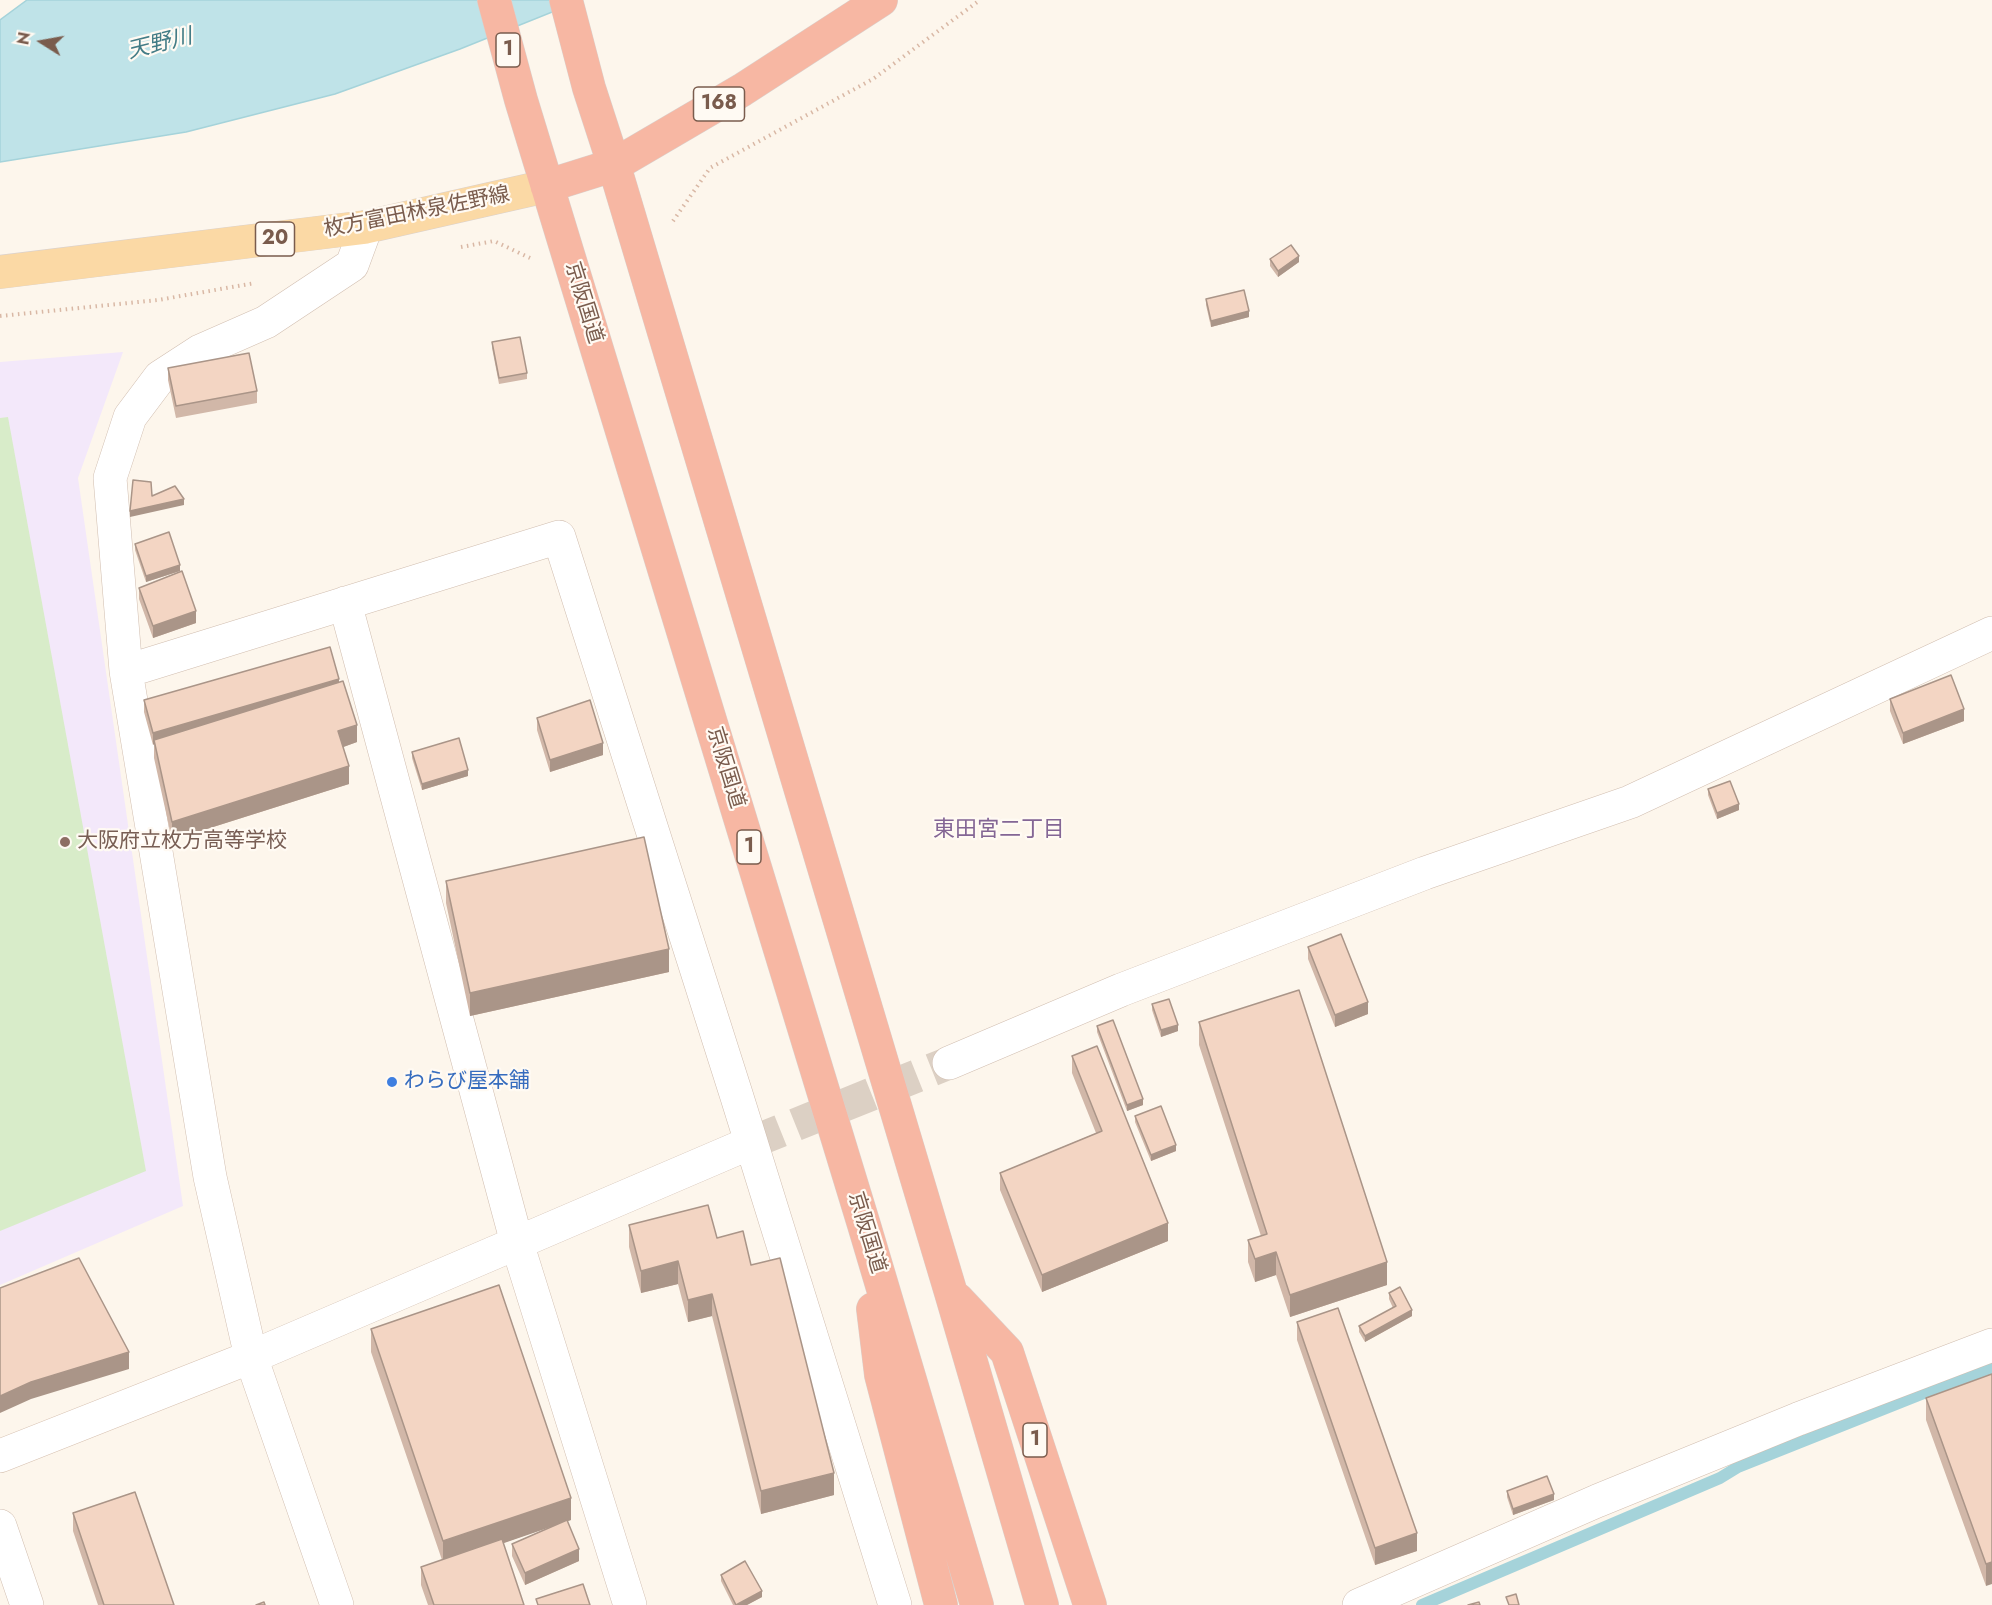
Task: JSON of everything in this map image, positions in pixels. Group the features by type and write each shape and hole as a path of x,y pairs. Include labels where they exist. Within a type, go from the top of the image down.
{"highway":[{"name":"京阪国道","path":"494,0 521,100 976,1599"},
{"name":"1","path":"566,0 589,88 614,165 1039,1594"},
{"name":"168","path":"547,186 614,165 742,90 880,0"},
{"path":"864,1226 881,1375 941,1605"},
{"name":"1","path":"951,1293 1007,1352 1090,1605"}],"main road":[{"name":"枚方富田林泉佐野線","path":"0,272 366,227 547,186"}],"street":[{"path":"337,1605 251,1357 210,1178 127,671 110,478 129,417 160,377 200,351 266,322 352,265 366,227"},
{"path":"127,671 559,537 895,1605"},
{"path":"345,603 517,1243 630,1605"},
{"path":"950,1063 1132,986 1425,873 1630,802 1992,633"},
{"path":"0,1456 251,1357 750,1143"},
{"path":"1359,1605 1597,1501 1798,1419 1992,1345"},
{"path":"0,1526 27,1605"}],"path":[{"path":"673,221 710,168 873,79 980,0"}],"shaded area":[{"name":"大阪府立枚方高等学校","path":"123,352 78,478 183,1206 0,1285 0,362"}],"green space":[{"path":"8,417 146,1171 0,1231 0,418"}],"water":[{"name":"天野川","path":"27,0 582,0 460,49 335,94 186,132 0,162 0,20"}],"building":[{"path":"1291,245 1299,256 1278,271 1270,259"},
{"path":"1244,290 1249,311 1211,321 1206,299"},
{"path":"520,337 527,373 499,378 492,342"},
{"path":"249,353 257,391 176,406 168,368"},
{"path":"133,480 151,482 152,496 175,486 184,499 130,511"},
{"path":"169,532 180,565 146,576 135,544"},
{"path":"182,571 196,611 153,626 139,588"},
{"path":"330,647 339,679 153,733 144,700"},
{"path":"1951,675 1964,709 1903,733 1890,699"},
{"path":"343,681 357,725 338,731 349,766 172,822 154,740"},
{"path":"590,700 603,743 550,760 537,718"},
{"path":"459,738 468,770 422,784 412,752"},
{"path":"1730,781 1739,804 1717,813 1708,789"},
{"path":"644,837 669,949 470,993 446,881"},
{"path":"1341,934 1368,1002 1335,1015 1308,947"},
{"path":"1299,990 1387,1262 1290,1295 1276,1252 1255,1259 1248,1240 1267,1234 1199,1022"},
{"path":"1169,999 1178,1025 1161,1030 1152,1004"},
{"path":"1113,1020 1143,1099 1127,1105 1097,1026"},
{"path":"1097,1046 1168,1223 1042,1275 1000,1173 1102,1131 1072,1056"},
{"path":"1161,1106 1176,1145 1151,1155 1135,1116"},
{"path":"708,1205 717,1238 743,1231 751,1265 780,1258 834,1473 761,1491 712,1294 688,1300 678,1261 641,1271 629,1225"},
{"path":"79,1258 129,1352 31,1382 0,1396 0,1288"},
{"path":"499,1285 571,1498 443,1541 371,1329"},
{"path":"1400,1287 1412,1310 1365,1336 1359,1326 1396,1306 1389,1293"},
{"path":"1338,1308 1417,1533 1375,1548 1297,1322"},
{"path":"1992,1374 1992,1562 1986,1564 1926,1398"},
{"path":"1547,1476 1554,1494 1513,1509 1507,1491"},
{"path":"135,1492 174,1605 104,1605 73,1513"},
{"path":"567,1520 579,1549 525,1573 512,1544"},
{"path":"502,1539 524,1605 434,1605 421,1567"},
{"path":"745,1561 762,1591 736,1605 721,1575"},
{"path":"583,1584 590,1605 538,1605 536,1599"},
{"path":"1516,1594 1519,1605 1509,1605 1506,1597"}],"waterway":[{"path":"1422,1605 1720,1478 1738,1467 1944,1385 1992,1369"}],"tunnel":[{"path":"750,1143 949,1063"}],"place":[{"name":"大阪府立枚方高等学校","path":"65,842"},
{"name":"わらび屋本舗","path":"392,1082"}],"district":[{"name":"東田宮二丁目","path":"999,831"}]}
